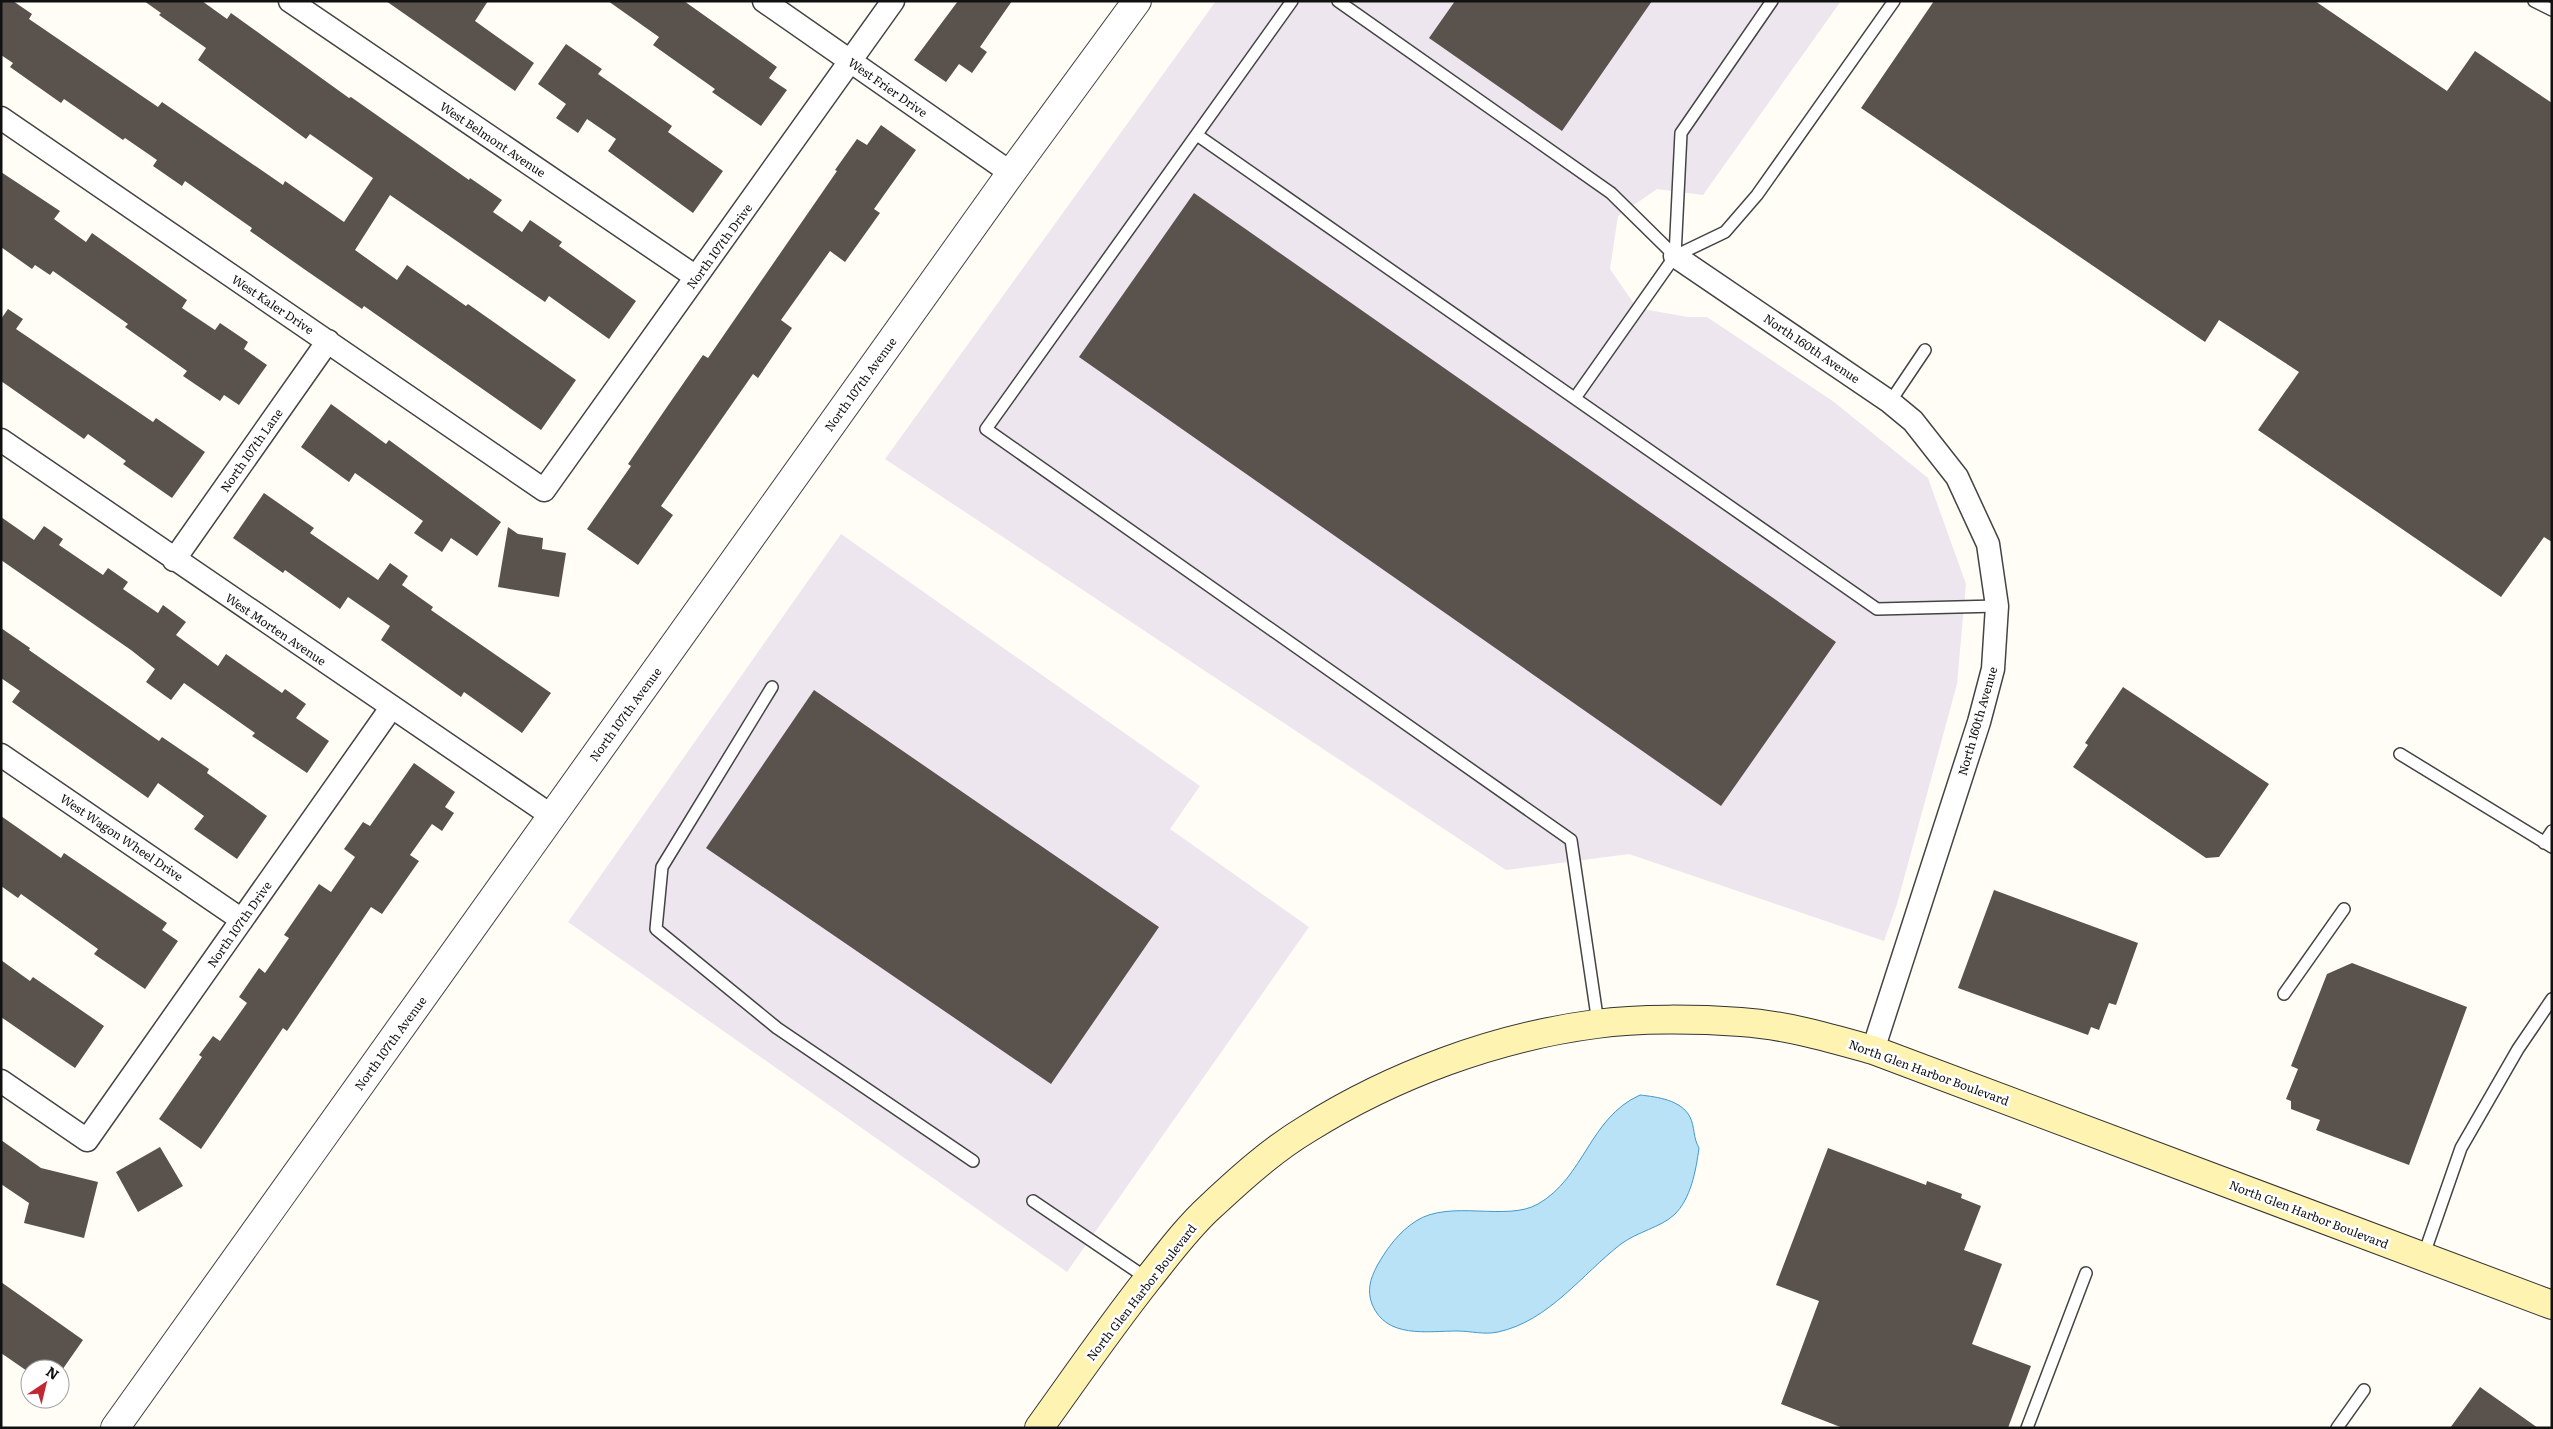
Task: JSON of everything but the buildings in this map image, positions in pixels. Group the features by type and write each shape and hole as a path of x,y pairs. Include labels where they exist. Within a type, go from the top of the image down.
{"main road":[{"name":"North Glen Harbor Boulevard","path":"1039,1428 1148,1280 1208,1209 1254,1168 1306,1129 1358,1100 1424,1069 1498,1045 1598,1023 1685,1020 1743,1022 1792,1030 1873,1050 2552,1306"}],"street":[{"name":"West Belmont Avenue","path":"290,1 696,277"},
{"name":"West Frier Drive","path":"764,1 1011,173"},
{"name":"North 107th Drive","path":"544,490 893,1"},
{"name":"North 107th Avenue","path":"115,1428 1011,173 1137,1"},
{"name":"West Kaler Drive","path":"1,118 544,490"},
{"name":"North 160th Avenue","path":"1675,256 1890,402 1913,421 1957,477 1988,544 1996,606 1993,669 1979,722 1873,1050"},
{"name":"North 107th Lane","path":"174,560 328,341"},
{"name":"West Morten Avenue","path":"1,440 174,560 552,816"},
{"name":"North 107th Drive","path":"1,1081 87,1140 392,708"},
{"name":"West Wagon Wheel Drive","path":"1,756 242,920"}],"lane":[{"path":"1292,1 986,429 1571,840 1598,1023"},
{"path":"1338,1 1611,193 1675,256"},
{"path":"1675,256 1680,133 1772,1"},
{"path":"1575,398 1675,256 1725,232 1757,195 1894,1"},
{"path":"2534,1 2552,10"},
{"path":"1197,134 1877,609 1996,606"},
{"path":"1890,402 1925,350"},
{"path":"772,687 662,867 656,929 777,1028 973,1161"},
{"path":"2400,754 2548,845 2552,831"},
{"path":"2284,994 2344,909"},
{"path":"2423,1257 2461,1148 2504,1073 2552,999"},
{"path":"1033,1201 1148,1280"},
{"path":"2027,1428 2086,1273"},
{"path":"2338,1428 2364,1390"}],"shaded area":[{"path":"1216,1 1841,1 1703,195 1657,189 1618,216 1610,269 1637,308 1688,317 1707,317 1834,402 1928,478 1966,584 1957,684 1897,904 1884,941 1629,854 1506,870 885,459"},
{"path":"841,534 1200,786 1170,829 1309,927 1067,1272 568,922"}],"water":[{"path":"1640,1095 1661,1098 1675,1103 1686,1111 1693,1125 1699,1148 1696,1166 1689,1193 1674,1215 1621,1244 1549,1307 1533,1318 1516,1326 1488,1333 1408,1331 1387,1323 1378,1315 1370,1299 1371,1280 1385,1253 1404,1230 1416,1221 1430,1215 1445,1212 1511,1211 1525,1209 1538,1204 1554,1193 1567,1179 1609,1118 1623,1105"}]}
